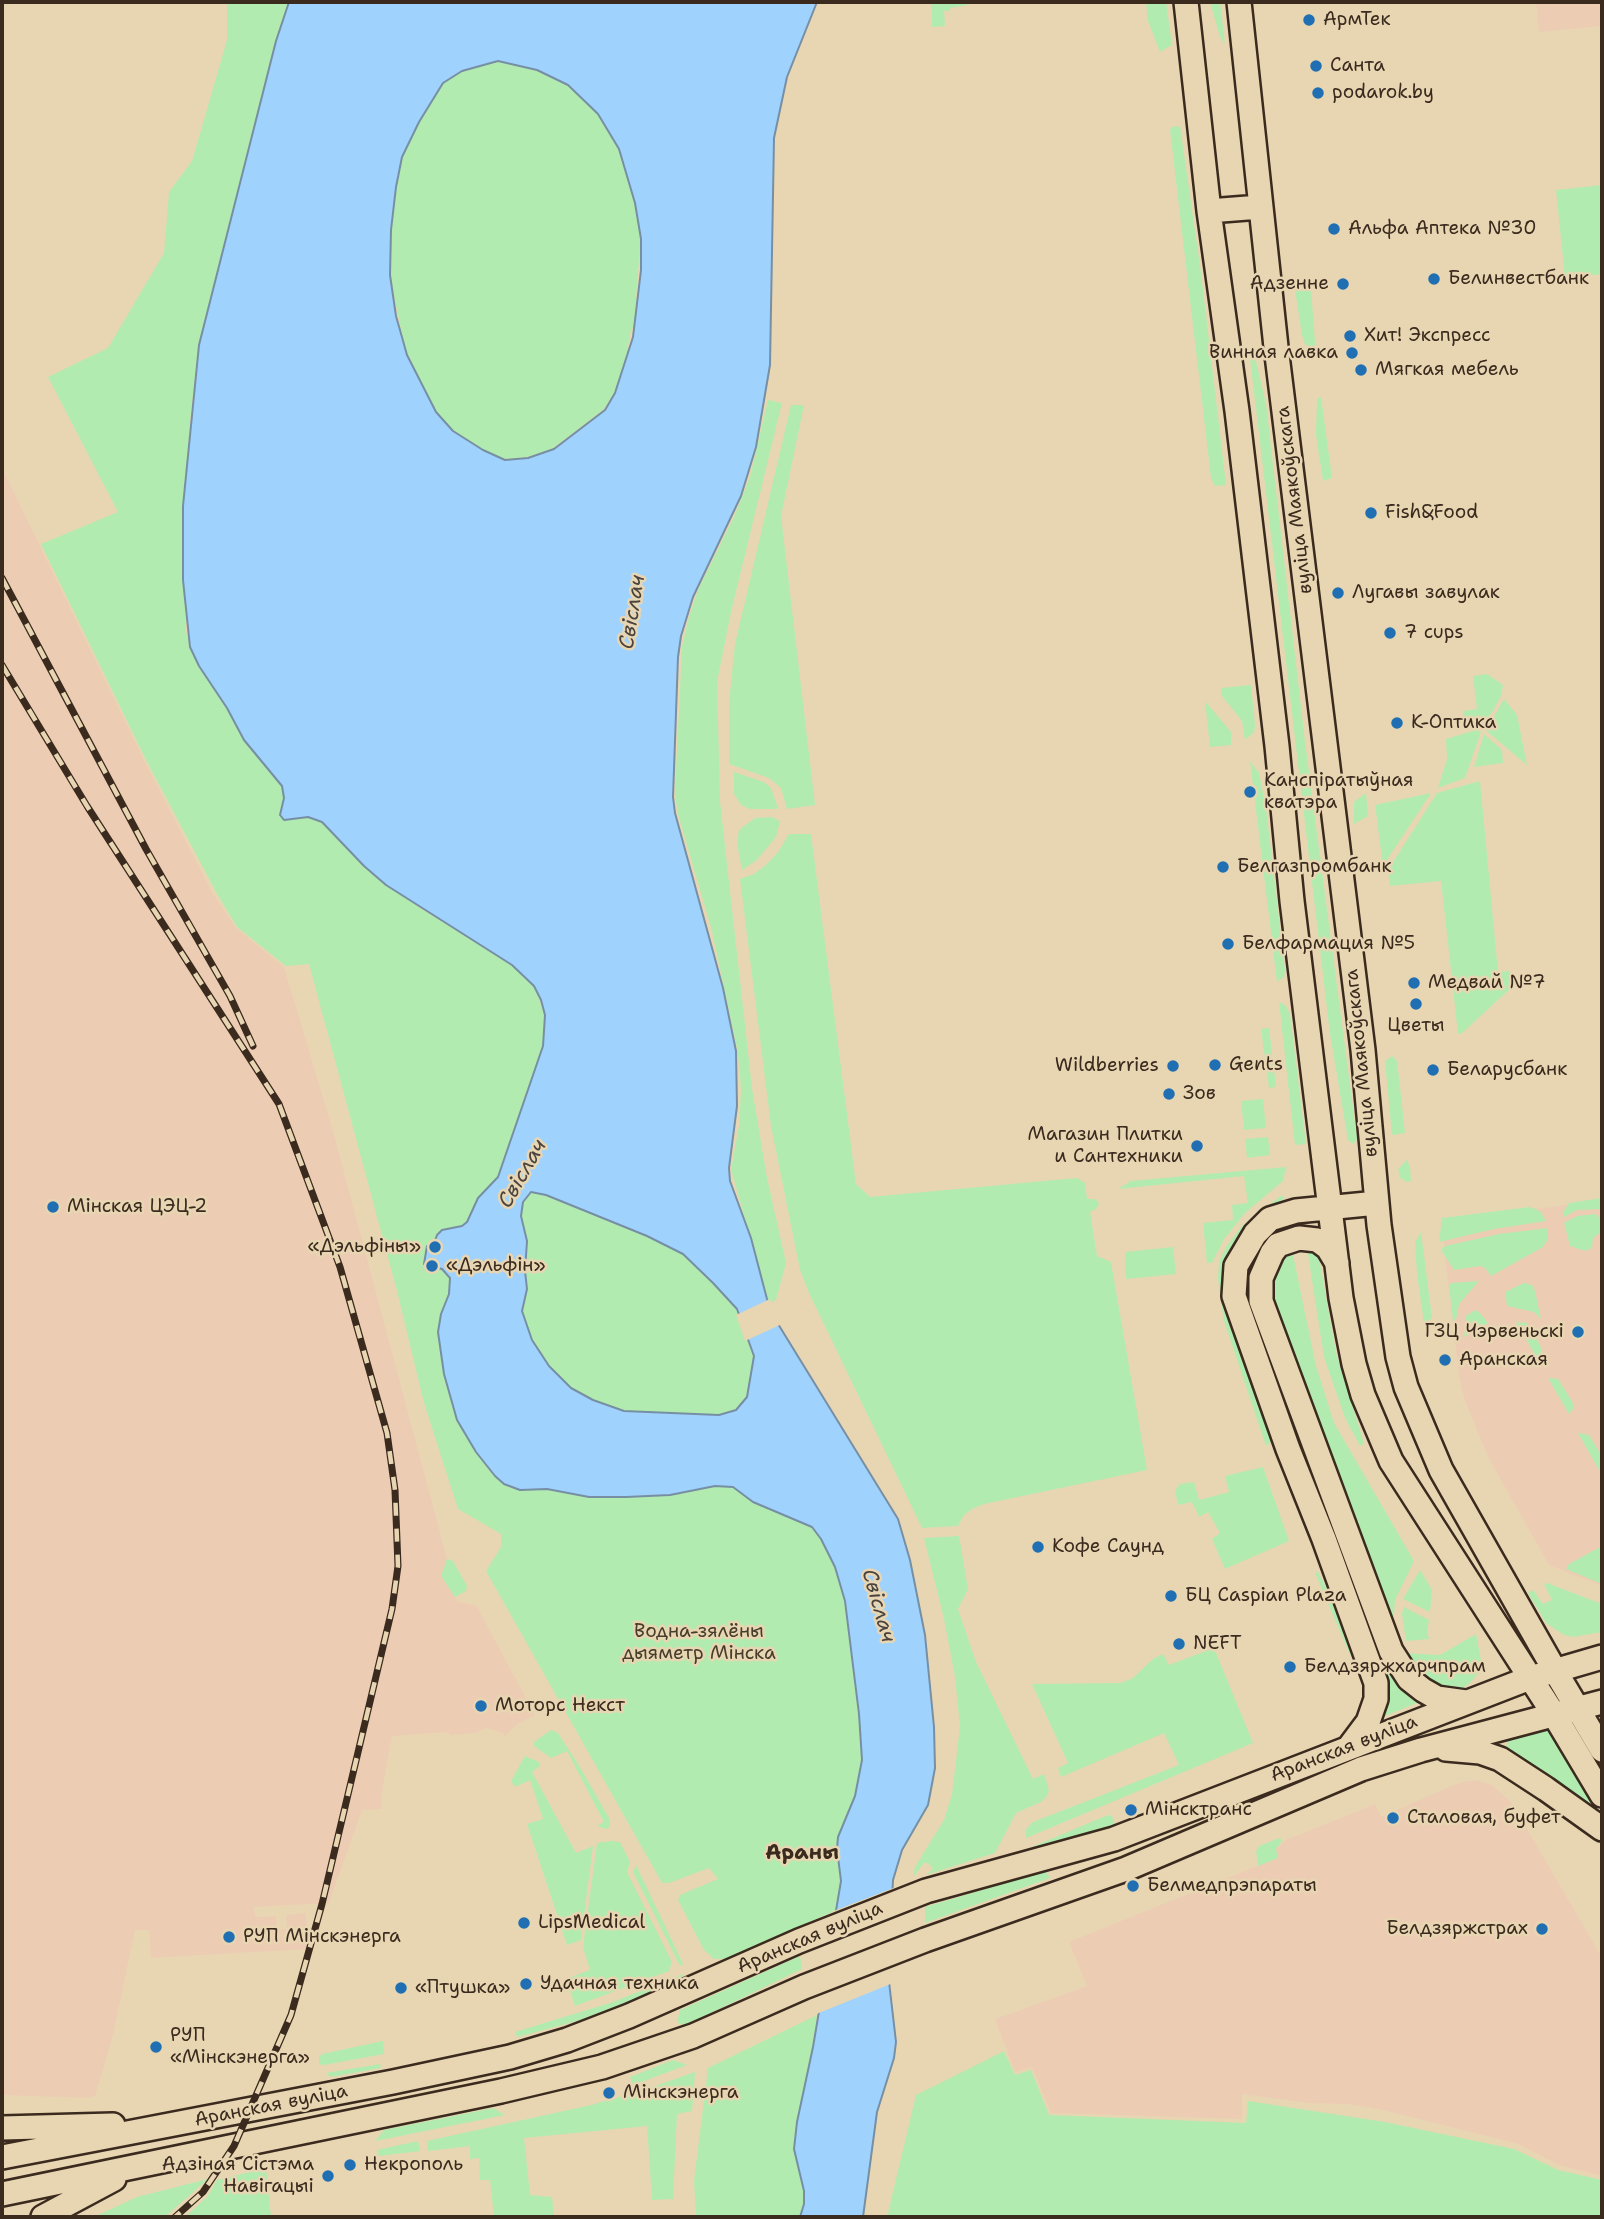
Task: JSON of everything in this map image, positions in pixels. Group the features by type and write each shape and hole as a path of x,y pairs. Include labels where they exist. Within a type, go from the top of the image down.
{"main road":[{"path":"1185,2 1209,211 1237,411 1277,746 1292,901 1341,1298 1354,1364 1363,1395 1391,1461 1602,1794"},
{"name":"вуліца Маякоўскага","path":"1239,2 1260,207 1363,1050 1377,1203 1398,1357 1410,1397 1441,1470 1602,1750"},
{"path":"1209,211 1260,207"},
{"path":"1350,1746 1368,1722 1376,1699 1376,1683 1234,1296 1236,1266 1255,1234 1270,1219 1282,1214 1377,1203"},
{"path":"1338,1263 1328,1248 1317,1240 1299,1238 1278,1245 1261,1278 1261,1301 1391,1651 1409,1679 1423,1690 1437,1698 1466,1702"},
{"name":"Аранская вуліца","path":"2,2157 510,2057 567,2040 629,2017 799,1941 926,1891 1114,1839 1554,1669 1602,1657"},
{"name":"Аранская вуліца","path":"2,2194 501,2091 602,2067 694,2036 804,1987 925,1940 1126,1869 1361,1769 1553,1713 1602,1702"},
{"path":"1421,1750 1459,1749 1500,1759 1602,1829"},
{"path":"2,2128 183,2123"},
{"path":"43,2217 145,2164"}],"shaded area":[{"path":"1536,2 1602,2 1602,26 1539,32"},
{"path":"2,468 145,762 213,894 236,928 284,967 333,1131 447,1559 441,1576 458,1602 476,1605 535,1715 516,1725 505,1736 486,1728 476,1733 392,1736 381,1797 382,1809 362,1810 329,1903 254,1907 255,1917 276,1916 277,1930 287,1929 286,1915 306,1913 308,1949 151,1958 149,1930 135,1930 112,2039 95,2096 87,2098 2,2095"},
{"path":"1602,1200 1602,1586 1549,1565 1488,1457 1464,1398 1459,1376 1441,1222"},
{"name":"Белмедпрэпараты","path":"1476,1780 1492,1785 1511,1802 1602,1957 1602,2176 1559,2165 1518,2144 1379,2109 1346,2104 1308,2103 1242,2094 1242,2119 1051,2113 1032,2067 1015,2072 995,2019 1087,1986 1069,1942 1277,1858 1276,1849 1286,1840 1375,1804 1381,1817 1449,1787"}],"green space":[{"name":"Водна-зялёны дыяметр Мінска","path":"227,2 289,2 276,41 199,345 190,421 182,546 186,632 190,647 244,740 282,786 284,798 280,815 308,817 322,822 417,906 512,965 534,986 545,1015 543,1046 498,1177 474,1205 467,1222 462,1226 448,1228 434,1241 433,1247 427,1246 424,1264 442,1269 450,1278 449,1294 441,1314 438,1332 444,1374 457,1420 486,1466 511,1488 626,1497 670,1495 715,1486 733,1487 753,1502 812,1527 835,1567 843,1590 859,1714 862,1760 855,1796 838,1837 841,1881 835,1911 724,1959 714,1959 704,1950 678,1900 680,1895 718,1879 709,1868 669,1883 662,1883 486,1571 501,1547 501,1534 458,1509 424,1403 397,1291 309,964 286,966 237,927 146,760 41,544 118,512 48,377 108,348 164,253 169,192 192,161 227,40"},
{"path":"922,2 967,2 967,5 944,11 945,26 932,27 931,3"},
{"path":"1146,2 1166,2 1172,45 1160,52 1148,21"},
{"path":"1210,2 1220,2 1225,44 1220,37"},
{"path":"501,61 560,74 565,84 597,108 626,148 635,204 645,241 640,248 636,298 640,308 637,325 631,330 628,346 631,360 621,395 613,395 603,410 552,449 528,457 505,459 483,451 453,430 435,411 409,357 403,353 403,339 390,276 390,229 394,188 404,154 419,121 442,84 462,71"},
{"path":"1180,126 1201,273 1226,485 1215,486 1211,478 1170,130"},
{"path":"1602,185 1602,274 1565,278 1556,190"},
{"path":"1311,289 1316,355 1305,344 1302,335 1295,290"},
{"path":"1255,357 1266,404 1305,742 1357,1139 1353,1144 1348,1140 1330,1034 1250,358"},
{"path":"1321,397 1332,478 1323,481 1316,435 1317,399"},
{"path":"768,400 782,403 731,612 717,682 720,801 752,1088 767,1178 786,1263 776,1300 769,1304 731,1169 739,1126 741,1090 738,1053 712,931 678,814 675,793 682,647 688,621 698,590 734,517 750,477"},
{"path":"791,405 804,405 781,516 815,805 787,809 781,788 769,778 729,764 729,703 735,644"},
{"path":"1487,674 1503,685 1501,696 1491,714 1480,723 1464,725 1463,711 1477,709 1473,676"},
{"path":"1251,685 1255,726 1254,732 1245,740 1242,721 1222,696 1221,688"},
{"path":"1504,699 1517,715 1527,765 1482,727 1493,718"},
{"path":"1205,701 1231,732 1231,745 1210,747"},
{"path":"1476,730 1481,732 1465,778 1438,788 1447,759 1446,739"},
{"path":"1484,734 1502,750 1503,763 1474,767"},
{"path":"1250,761 1259,773 1266,808 1285,970 1284,977 1277,982"},
{"path":"734,772 764,782 771,788 778,809 750,809 741,805 734,794"},
{"path":"1480,781 1498,972 1509,971 1512,987 1458,1034 1441,881 1390,886 1388,870 1437,793"},
{"path":"1366,793 1368,816 1354,824 1354,802"},
{"path":"1431,793 1383,866 1375,805"},
{"path":"772,817 780,821 776,837 757,860 742,870 737,843 739,830 755,818"},
{"path":"789,834 811,834 856,1184 870,1197 1077,1178 1085,1183 1087,1199 1095,1199 1099,1203 1096,1209 1090,1212 1097,1256 1111,1262 1147,1470 984,1504 964,1515 958,1526 922,1528 800,1270 771,1126 740,879 754,874 766,865"},
{"path":"1279,1002 1285,1005 1290,1014 1306,1144 1295,1145"},
{"path":"1269,1028 1276,1087 1269,1088 1261,1029"},
{"path":"1392,1056 1397,1061 1405,1133 1392,1135 1385,1061"},
{"path":"1263,1099 1266,1128 1244,1130 1241,1101"},
{"path":"1268,1137 1270,1155 1247,1158 1245,1139"},
{"path":"1407,1160 1411,1181 1407,1182 1400,1178 1398,1169"},
{"path":"1286,1167 1283,1181 1245,1213 1224,1239 1212,1263 1207,1263 1203,1223 1233,1220 1232,1205 1248,1203 1244,1176 1118,1189 1131,1181"},
{"path":"531,1192 546,1195 647,1235 683,1254 713,1283 737,1309 755,1356 747,1397 736,1411 719,1415 650,1418 583,1401 551,1373 532,1340 522,1311 527,1289 527,1241 521,1216 523,1202"},
{"path":"1282,1195 1284,1199 1252,1221 1233,1244 1222,1274 1225,1307 1272,1436 1271,1442 1266,1446 1224,1321 1218,1279 1219,1262 1226,1247 1242,1226"},
{"path":"1602,1198 1602,1209 1577,1210 1564,1217 1563,1212 1569,1203"},
{"path":"1530,1207 1540,1211 1546,1221 1494,1229 1439,1242 1442,1218"},
{"path":"1596,1214 1601,1220 1602,1231 1593,1238 1592,1248 1585,1251 1570,1246 1564,1223 1577,1216"},
{"path":"1284,1225 1288,1226 1289,1231 1258,1261 1377,1643 1375,1644 1249,1303 1247,1287 1251,1260 1268,1235"},
{"path":"1548,1228 1548,1239 1543,1247 1491,1276 1480,1266 1454,1270 1441,1250 1445,1246 1499,1234"},
{"path":"1421,1232 1432,1318 1424,1323 1415,1242"},
{"path":"1173,1247 1176,1274 1126,1279 1125,1252"},
{"path":"1307,1248 1319,1258 1336,1353 1364,1443 1360,1446 1345,1418 1324,1357"},
{"path":"1292,1250 1316,1366 1334,1423 1414,1561 1395,1600 1393,1626 1273,1298 1272,1277 1286,1252"},
{"path":"1479,1281 1459,1304 1454,1330 1449,1286 1451,1283"},
{"path":"1524,1283 1532,1285 1535,1291 1541,1319 1534,1312 1507,1306 1505,1292"},
{"path":"1475,1310 1488,1323 1464,1337 1466,1316"},
{"path":"1516,1322 1527,1323 1541,1347 1542,1353 1537,1358"},
{"path":"1548,1378 1558,1379 1573,1403 1569,1414"},
{"path":"1578,1433 1589,1435 1602,1457 1599,1470"},
{"path":"1263,1467 1289,1541 1225,1569 1212,1539 1220,1533 1208,1512 1199,1517 1192,1502 1178,1505 1175,1491 1180,1484 1194,1482 1199,1500 1229,1492 1225,1476"},
{"path":"959,1536 968,1589 958,1609 976,1662 1033,1779 1044,1774 1049,1790 1041,1802 1016,1813 995,1853 926,1875 933,1869 928,1863 924,1863 913,1877 915,1867 944,1820 952,1794 960,1727 955,1677 944,1619 924,1538"},
{"path":"1602,1546 1602,1584 1566,1569 1569,1564"},
{"path":"447,1559 453,1561 467,1586 466,1591 455,1597 441,1576"},
{"path":"1420,1570 1432,1590 1430,1612 1403,1599"},
{"path":"1317,1571 1340,1611 1355,1654 1350,1655 1315,1573"},
{"path":"1544,1584 1602,1604 1602,1632 1573,1637 1564,1635 1546,1623 1528,1593 1533,1590 1543,1604 1552,1600"},
{"path":"1404,1607 1429,1620 1429,1639 1406,1641 1402,1614"},
{"path":"1476,1634 1481,1660 1480,1671 1460,1690 1452,1692 1432,1684 1403,1653 1440,1655"},
{"path":"1214,1648 1253,1743 1026,1838 1026,1829 1033,1822 1179,1765 1164,1733 1061,1777 1058,1768 1068,1763 1032,1684 1121,1683 1133,1678 1153,1659 1163,1654 1169,1665"},
{"path":"1383,1662 1402,1688 1422,1701 1380,1718 1379,1664"},
{"path":"1549,1728 1590,1802 1586,1802 1506,1747 1508,1741 1520,1732"},
{"path":"551,1730 558,1733 609,1818 610,1826 607,1829 597,1826 604,1822 567,1751 551,1758 534,1746 534,1742"},
{"path":"525,1756 539,1762 540,1766 532,1772 576,1853 593,1846 581,1940 567,1945 527,1824 543,1819 530,1780 515,1787 511,1781"},
{"path":"1108,1815 1112,1816 1115,1825 1037,1853 1032,1850 1032,1847"},
{"path":"1280,1838 1282,1841 1276,1849 1278,1858 1258,1866 1256,1852 1259,1846"},
{"path":"620,1842 630,1862 627,1872 672,1962 669,1971 575,2006 566,1979 590,1970 583,1947 597,1843"},
{"path":"636,1865 683,1964 680,1966 633,1872"},
{"path":"1046,1871 1050,1878 925,1923 925,1907"},
{"path":"800,1956 802,1969 684,2026 677,2022 680,2010"},
{"path":"683,1974 681,1983 580,2020 518,2037 516,2035 515,2032 613,2002"},
{"path":"817,2015 794,2149 804,2191 803,2214 800,2217 696,2217 694,2181 708,2068"},
{"path":"383,2041 384,2054 319,2064 322,2054"},
{"path":"1004,2051 1015,2075 1031,2070 1049,2115 1246,2123 1248,2101 1385,2122 1514,2149 1558,2170 1602,2180 1602,2217 887,2217 916,2095"},
{"path":"673,2060 687,2065 633,2085 630,2077"},
{"path":"380,2064 381,2068 331,2077 326,2073"},
{"path":"695,2072 692,2111 677,2114 673,2199 652,2200 647,2126 524,2138 530,2195 552,2197 554,2217 494,2217 490,2180 480,2180 479,2158 470,2159 470,2146 428,2151 427,2141 591,2105"},
{"path":"493,2108 505,2115 375,2141 384,2130"},
{"path":"418,2141 420,2151 379,2156 377,2150"},
{"path":"266,2168 271,2217 185,2217 207,2197 217,2180"},
{"path":"208,2179 165,2217 94,2217 137,2197"}],"water":[{"name":"Свіслач","path":"289,2 817,2 787,77 774,138 770,365 756,447 741,496 693,597 681,636 673,797 675,813 723,988 736,1051 737,1106 729,1168 730,1181 751,1238 775,1319 898,1519 910,1560 925,1635 935,1768 928,1805 902,1850 893,1880 888,1973 896,2042 894,2058 877,2112 863,2217 800,2217 804,2191 794,2149 841,1881 838,1837 855,1796 862,1760 845,1601 835,1567 812,1527 753,1502 733,1487 715,1486 670,1495 626,1497 589,1497 547,1489 520,1490 504,1484 476,1452 457,1420 444,1374 438,1332 441,1314 449,1294 450,1278 442,1269 424,1264 427,1246 433,1246 442,1230 462,1226 467,1222 478,1198 498,1177 543,1046 545,1015 541,1000 534,986 512,965 386,885 322,822 308,817 284,820 280,815 284,798 282,786 244,740 190,647 183,580 183,506 199,345 276,41","holes":["498,61 537,70 568,85 598,114 619,149 635,203 641,239 641,270 633,337 615,393 605,410 554,449 528,458 505,460 453,431 436,412 407,355 396,316 390,275 396,187 402,157 419,122 443,83 462,71","531,1192 546,1195 647,1236 683,1254 713,1283 737,1309 754,1356 747,1397 736,1410 719,1415 624,1411 593,1400 571,1388 549,1366 532,1340 522,1311 527,1289 527,1241 521,1216 523,1202"]}],"pier":[{"path":"770,1299 782,1324 745,1341 736,1315"},
{"path":"896,1887 893,1983 814,2015 831,1912"}],"railway":[{"path":"2,578 146,849 230,996 253,1046"},
{"path":"2,665 87,806 279,1104 340,1267 387,1433 395,1490 398,1566 392,1609 322,1904 291,2015 234,2146 203,2192 175,2217"}],"place":[{"name":"АрмТек","path":"1309,20"},
{"name":"Санта","path":"1316,66"},
{"name":"podarok.by","path":"1318,93"},
{"name":"Альфа Аптека №30","path":"1334,229"},
{"name":"Белинвестбанк","path":"1434,279"},
{"name":"Адзенне","path":"1343,284"},
{"name":"Хит! Экспресс","path":"1350,336"},
{"name":"Винная лавка","path":"1352,353"},
{"name":"Мягкая мебель","path":"1361,370"},
{"name":"Fish&Food","path":"1371,513"},
{"name":"Лугавы завулак","path":"1338,593"},
{"name":"7 cups","path":"1390,633"},
{"name":"К-Оптика","path":"1397,723"},
{"name":"Канспіратыўная кватэра","path":"1250,792"},
{"name":"Белгазпромбанк","path":"1223,867"},
{"name":"Белфармация №5","path":"1228,944"},
{"name":"Медвай №7","path":"1414,983"},
{"name":"Цветы","path":"1416,1004"},
{"name":"Gents","path":"1215,1065"},
{"name":"Wildberries","path":"1173,1066"},
{"name":"Беларусбанк","path":"1433,1070"},
{"name":"Зов","path":"1169,1094"},
{"name":"Магазин Плитки и Сантехники","path":"1197,1146"},
{"name":"Мінская ЦЭЦ-2","path":"53,1207"},
{"name":"«Дэльфіны»","path":"435,1247"},
{"name":"«Дэльфін»","path":"432,1266"},
{"name":"ГЗЦ Чэрвеньскі","path":"1578,1332"},
{"name":"Аранская","path":"1445,1360"},
{"name":"Кофе Саунд","path":"1038,1547"},
{"name":"БЦ Caspian Plaza","path":"1171,1596"},
{"name":"NEFT","path":"1179,1644"},
{"name":"Белдзяржхарчпрам","path":"1290,1667"},
{"name":"Моторс Некст","path":"481,1706"},
{"name":"Мінсктранс","path":"1131,1810"},
{"name":"Сталовая, буфет","path":"1393,1818"},
{"name":"Белмедпрэпараты","path":"1133,1886"},
{"name":"LipsMedical","path":"524,1923"},
{"name":"Белдзяржстрах","path":"1542,1929"},
{"name":"РУП Мінскэнерга","path":"229,1937"},
{"name":"Удачная техника","path":"526,1984"},
{"name":"«Птушка»","path":"401,1988"},
{"name":"РУП «Мінскэнерга»","path":"156,2047"},
{"name":"Мінскэнерга","path":"609,2093"},
{"name":"Некрополь","path":"350,2165"},
{"name":"Адзіная Сістэма Навігацыі","path":"328,2176"}],"district":[{"name":"Араны","path":"802,1854"}]}
